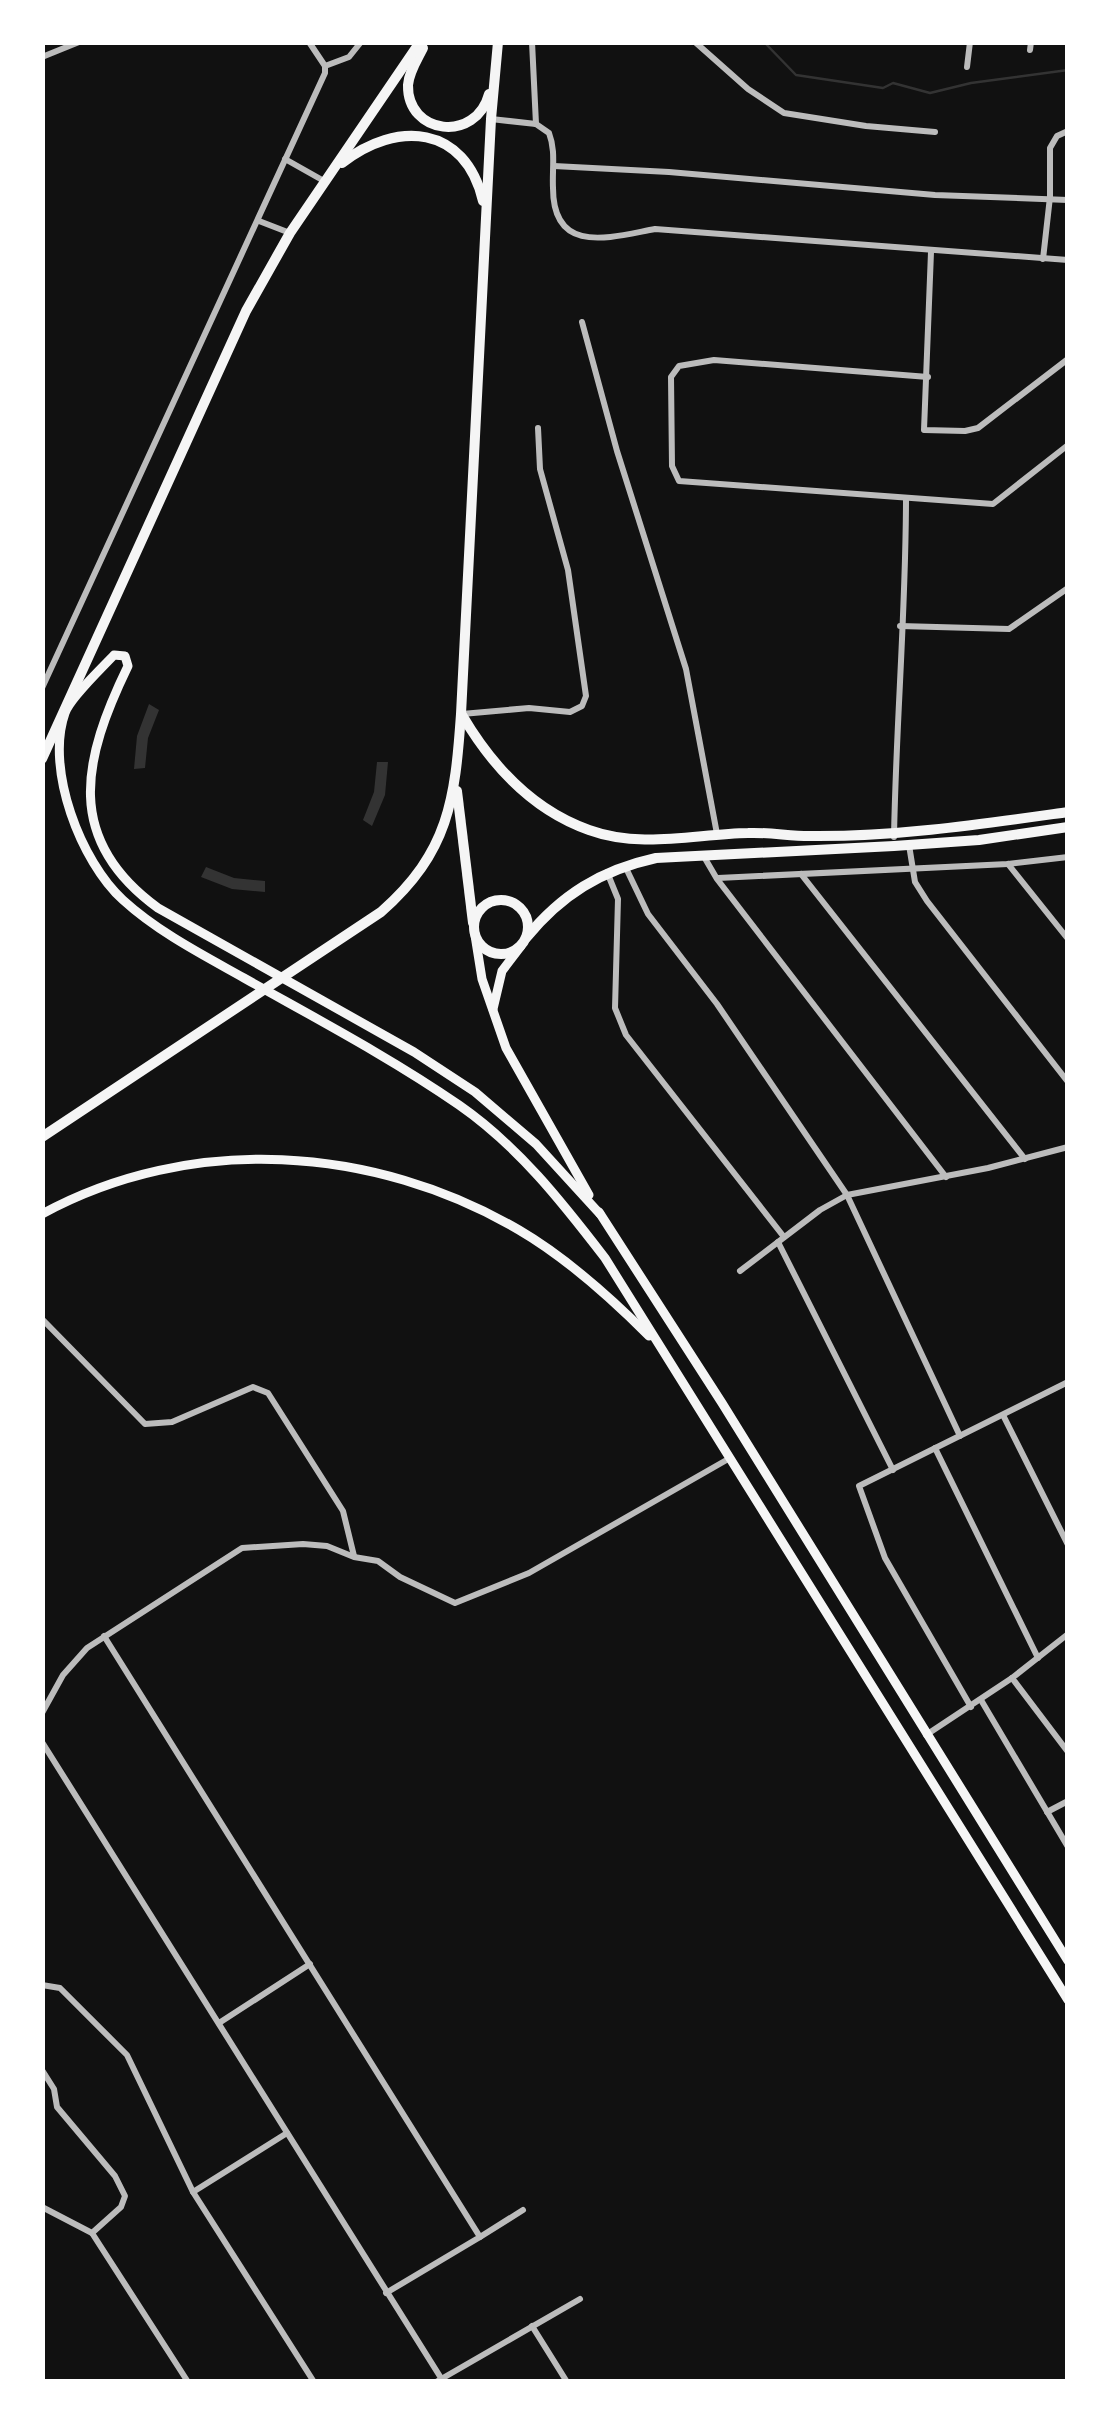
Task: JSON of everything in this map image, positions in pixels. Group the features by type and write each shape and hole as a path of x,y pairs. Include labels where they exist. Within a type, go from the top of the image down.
{"highway":[{"path":"423,42 411,71 409,96 422,117 444,127 469,122 486,104 498,46"},
{"path":"42,759 246,311 290,232 423,42"},
{"path":"498,46 456,785 474,929 479,941 491,952 507,954 572,891 607,872 656,858 909,846 1068,827"},
{"path":"329,176 364,148 389,136 433,139 456,152 473,173 483,203 486,232"},
{"path":"461,714 478,742 519,789 551,812 612,838 894,832 1068,812"},
{"path":"42,1138 381,912 412,882 434,847 456,785"},
{"path":"434,847 448,840 458,846 465,859"},
{"path":"474,929 482,908 499,900 508,901 524,911 528,929 523,942"}],"main road":[{"path":"600,1214 503,1113 414,1052 145,899 123,878 101,843 90,798 90,770 106,715 128,666 127,658 120,654 111,657 65,711 62,782 74,824 100,874 140,914 423,1081 464,1108 515,1151 605,1258 1068,2000"},
{"path":"474,929 482,979 506,1048 600,1214 1068,1961"},
{"path":"492,1011 502,972 523,942"},
{"path":"42,1214 92,1190 184,1164 259,1158 316,1161 377,1172 444,1194 519,1230 618,1304 662,1349"},
{"path":"693,1400 712,1388"}],"street":[{"path":"42,57 79,42"},
{"path":"42,688 259,222 325,66 349,57 362,42"},
{"path":"532,42 536,124"},
{"path":"695,42 748,89 784,113 936,132"},
{"path":"967,68 970,42"},
{"path":"313,46 325,66"},
{"path":"492,118 536,124 549,133 554,166 552,196 564,228 571,234 598,238 655,229 1068,260"},
{"path":"1043,260 1050,197 1050,148 1057,136 1068,131"},
{"path":"286,159 329,176"},
{"path":"554,166 935,195 1068,200"},
{"path":"259,222 290,232"},
{"path":"930,252 924,430 972,430 1068,360"},
{"path":"582,322 617,451 686,669 717,834"},
{"path":"928,377 714,360 679,366 671,377 672,466 679,481 994,504 1068,445"},
{"path":"461,714 529,708 570,712 582,706 586,696 562,541 540,469 538,428"},
{"path":"894,846 906,498"},
{"path":"900,626 1009,629 1068,588"},
{"path":"909,846 911,868 927,901 1068,1082"},
{"path":"703,854 717,878 946,1177"},
{"path":"717,878 1008,864 1068,857"},
{"path":"1008,864 1068,938"},
{"path":"625,865 648,914 717,1004 847,1195 960,1436"},
{"path":"607,872 618,898 615,1008 619,1022 781,1240 893,1470"},
{"path":"802,874 1026,1159"},
{"path":"740,1271 847,1195 946,1177 1068,1147"},
{"path":"42,1319 145,1424 172,1422 253,1387 268,1392 344,1511 354,1557"},
{"path":"970,1707 886,1558 859,1486 1068,1382"},
{"path":"1003,1415 1068,1546"},
{"path":"936,1448 1038,1658"},
{"path":"42,1713 62,1675 87,1648 242,1548 327,1546 378,1561 400,1577 455,1603 528,1573 730,1458"},
{"path":"926,1735 1012,1678 1067,1634"},
{"path":"104,1636 480,2237"},
{"path":"1012,1678 1068,1752"},
{"path":"980,1700 1068,1847"},
{"path":"42,1742 438,2380 580,2299"},
{"path":"1048,1812 1068,1801"},
{"path":"219,2022 310,1964"},
{"path":"42,1985 60,1988 111,2035 126,2055 192,2192 314,2382"},
{"path":"42,2070 54,2089 57,2107 114,2176 125,2196 122,2207 92,2234"},
{"path":"192,2192 287,2133"},
{"path":"42,2207 92,2234 188,2382"},
{"path":"386,2294 523,2210"},
{"path":"532,2326 567,2382"}],"shaded area":[{"path":"149,704 159,710 148,738 145,768 134,769 137,736"},
{"path":"377,762 388,762 385,795 372,826 363,820 374,792"},
{"path":"206,867 234,878 265,881 265,892 232,889 201,877"}],"waterway":[{"path":"764,42 796,75 883,88 893,83 930,93 971,83 1068,70"}]}
